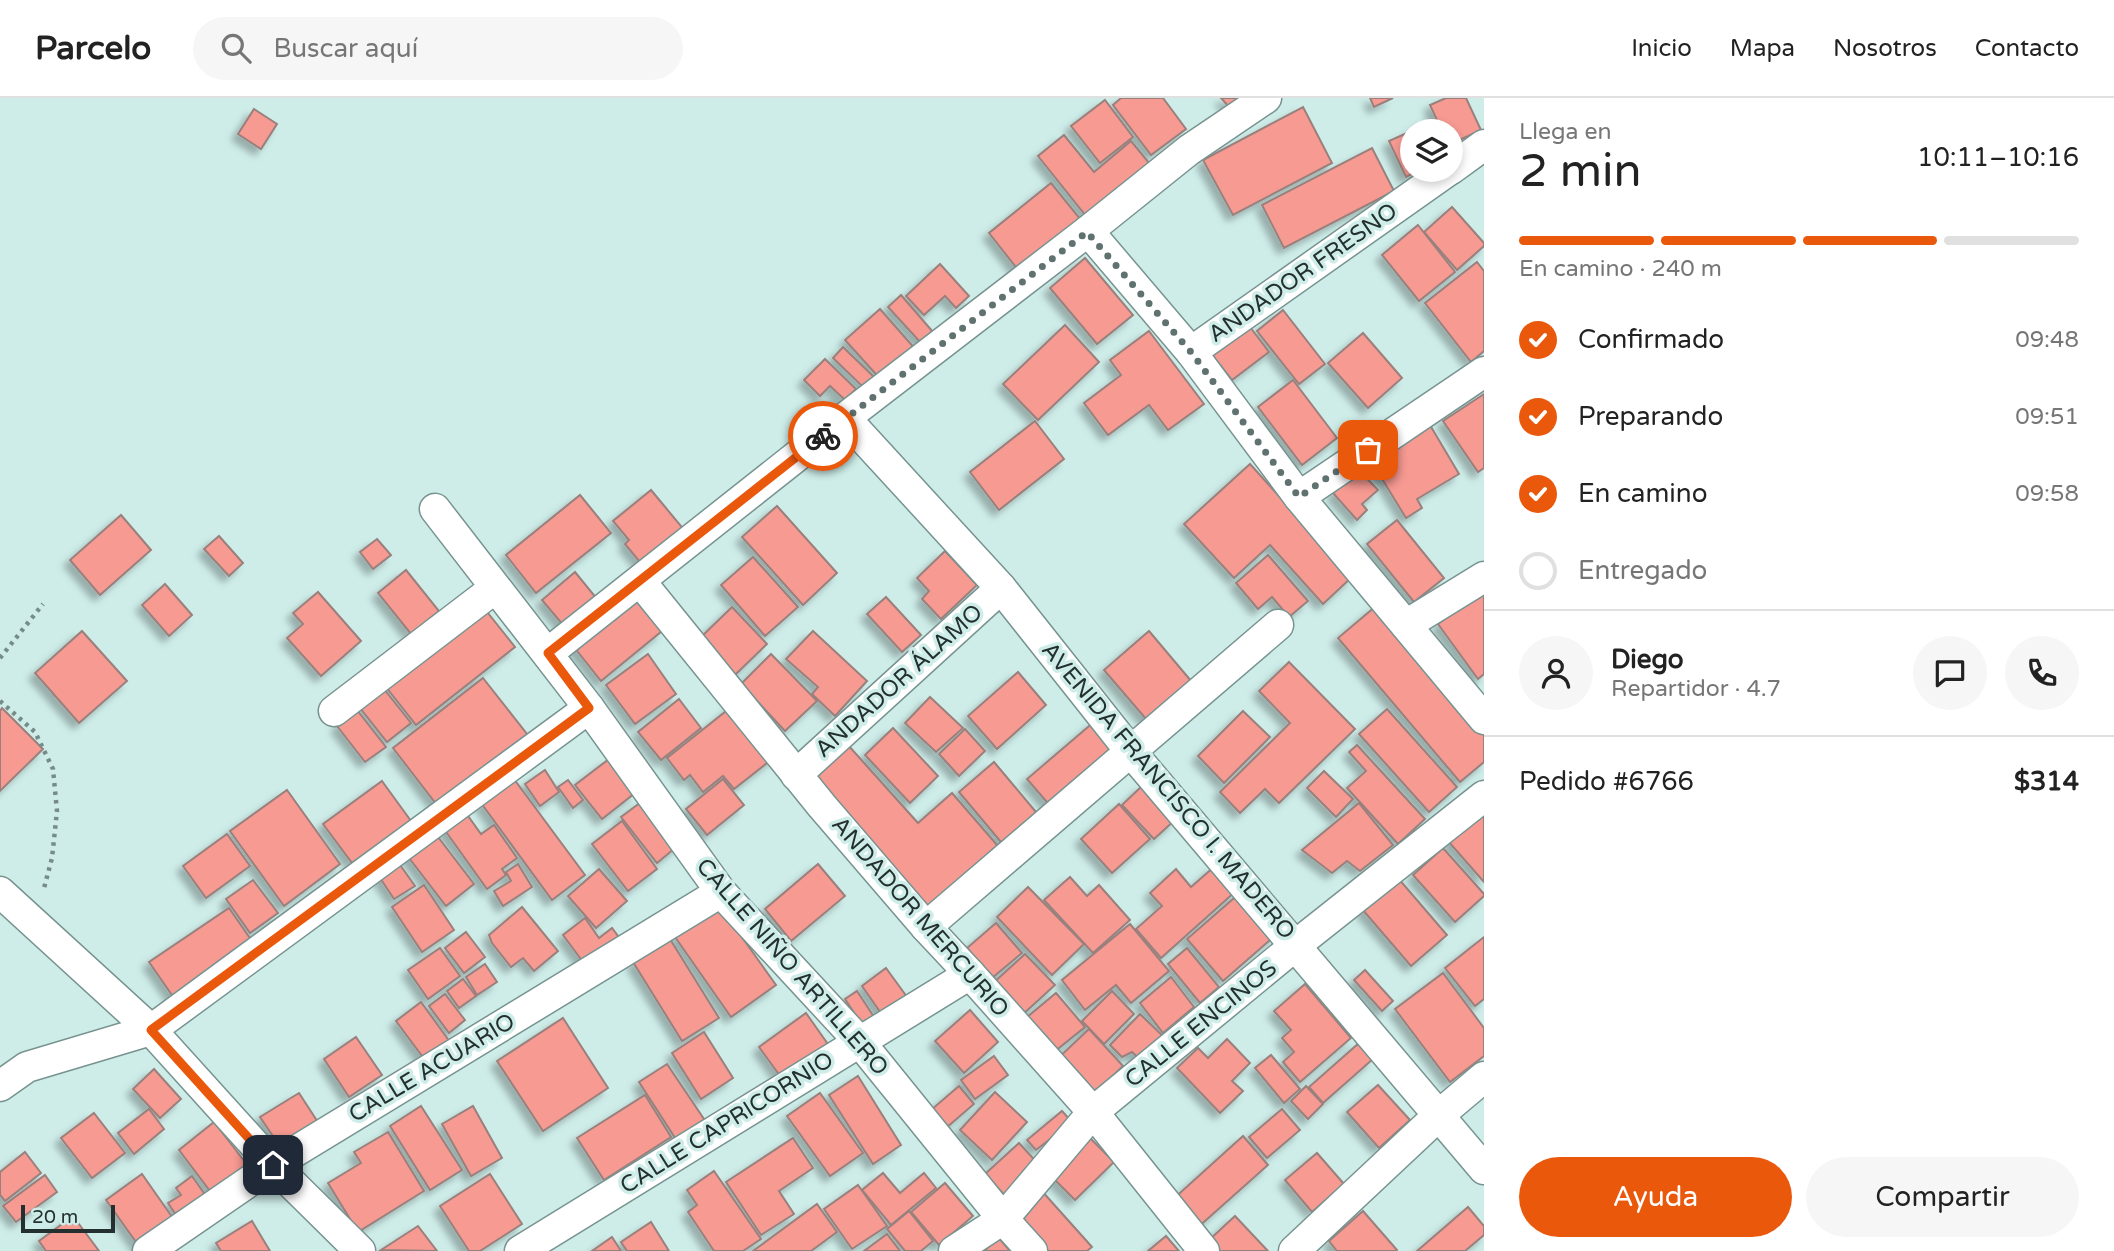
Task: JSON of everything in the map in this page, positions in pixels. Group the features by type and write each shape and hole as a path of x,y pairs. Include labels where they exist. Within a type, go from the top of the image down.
{"street":[{"path":"548,653 1189,150 1266,98"},
{"name":"ANDADOR FRESNO","path":"1463,160 1484,145"},
{"name":"ANDADOR FRESNO","path":"1191,352 1432,182"},
{"path":"1087,232 1191,352 1299,497 1484,719"},
{"path":"1299,497 1484,372"},
{"name":"AVENIDA FRANCISCO I. MADERO","path":"845,418 1001,588 1131,752 1484,1169"},
{"name":"CALLE NIÑO ARTILLERO","path":"435,509 589,708 720,892 859,1041 1032,1251"},
{"path":"1406,625 1484,577"},
{"name":"ANDADOR MERCURIO","path":"640,580 796,775 926,927 1093,1112 1205,1251"},
{"path":"334,710 495,588"},
{"name":"ANDADOR ÁLAMO","path":"796,775 1001,588"},
{"path":"926,927 1278,625"},
{"path":"0,1086 27,1067 151,1030 589,708"},
{"name":"CALLE ENCINOS","path":"954,1251 1003,1219 1093,1112 1296,945 1484,796"},
{"path":"0,892 151,1030 273,1165 360,1251"},
{"name":"CALLE ACUARIO","path":"148,1251 273,1165 720,892"},
{"name":"CALLE CAPRICORNIO","path":"520,1251 970,974"},
{"path":"1294,1251 1439,1115 1484,1077"}],"path":[{"path":"0,658 43,604"},
{"path":"0,701 35,732 53,769 57,811 52,858 34,924"}],"building":[{"path":"1121,98 1163,98 1186,129 1151,155 1113,105"},
{"path":"1221,98 1240,98 1229,107"},
{"path":"1370,98 1393,98 1374,107"},
{"path":"1446,98 1466,98 1481,130 1463,138 1463,119 1436,119 1430,105"},
{"path":"1105,100 1133,137 1100,163 1071,126"},
{"path":"1303,107 1332,163 1233,215 1203,160"},
{"path":"254,109 277,124 261,149 238,134"},
{"path":"1064,135 1094,172 1131,141 1150,164 1086,216 1038,156"},
{"path":"1400,136 1400,164 1389,141"},
{"path":"1372,148 1394,191 1284,248 1262,205"},
{"path":"1051,183 1081,220 1019,271 989,233"},
{"path":"1452,207 1484,243 1484,246 1457,270 1424,232"},
{"path":"1418,225 1455,272 1419,301 1382,255"},
{"path":"1085,258 1133,315 1097,344 1050,288"},
{"path":"1477,262 1484,271 1484,351 1471,362 1425,303"},
{"path":"940,264 969,296 956,308 945,296 924,315 906,296"},
{"path":"901,295 933,332 921,343 888,307"},
{"path":"880,309 917,351 883,382 845,340"},
{"path":"1283,310 1325,364 1299,384 1257,331"},
{"path":"1247,323 1269,352 1232,380 1210,352"},
{"path":"1065,325 1099,362 1038,420 1003,384"},
{"path":"1149,331 1204,404 1168,430 1149,405 1108,435 1084,403 1121,375 1110,360"},
{"path":"1363,333 1402,378 1368,408 1328,363"},
{"path":"843,347 875,378 864,388 833,358"},
{"path":"825,359 856,389 845,400 830,386 820,396 804,380"},
{"path":"1293,380 1337,438 1302,465 1258,407"},
{"path":"1484,394 1484,468 1478,472 1443,421"},
{"path":"1427,420 1459,474 1417,499 1422,508 1406,518 1368,456"},
{"path":"1035,421 1064,459 999,510 970,472"},
{"path":"1250,464 1352,577 1323,604 1270,545 1234,578 1184,524"},
{"path":"1359,470 1378,490 1362,504 1367,510 1357,520 1333,493"},
{"path":"651,490 686,532 644,567 625,544 629,540 613,521"},
{"path":"580,495 611,533 536,593 506,555"},
{"path":"777,506 837,573 803,605 742,537"},
{"path":"121,515 151,550 100,595 70,560"},
{"path":"1397,520 1444,578 1414,602 1367,544"},
{"path":"219,536 243,563 229,576 204,549"},
{"path":"377,539 391,555 373,569 360,552"},
{"path":"945,551 977,585 941,619 922,599 929,591 917,578"},
{"path":"1268,555 1308,601 1289,617 1272,597 1258,609 1236,583"},
{"path":"753,557 798,607 765,636 721,585"},
{"path":"406,570 439,611 411,634 378,593"},
{"path":"575,572 602,605 569,632 542,600"},
{"path":"165,584 192,615 169,636 142,605"},
{"path":"1484,591 1484,674 1478,679 1438,624"},
{"path":"318,592 361,641 321,676 287,638 303,624 293,613"},
{"path":"632,592 662,631 601,681 570,642"},
{"path":"886,597 921,635 902,652 867,614"},
{"path":"1376,606 1484,733 1484,762 1460,782 1338,638"},
{"path":"732,607 767,644 735,675 700,638"},
{"path":"484,608 515,647 416,725 386,687"},
{"path":"82,631 127,681 79,723 35,673"},
{"path":"813,631 867,681 835,716 812,694 818,687 786,659"},
{"path":"1149,631 1197,688 1152,726 1104,670"},
{"path":"648,654 676,694 635,724 606,685"},
{"path":"771,654 817,701 785,731 741,684"},
{"path":"1289,662 1355,729 1279,803 1265,789 1240,813 1220,792 1290,723 1259,691"},
{"path":"1018,672 1046,705 997,749 968,716"},
{"path":"483,678 531,739 440,809 393,748"},
{"path":"384,689 411,723 387,742 360,708"},
{"path":"930,697 963,728 936,752 905,723"},
{"path":"679,699 701,728 661,760 638,732"},
{"path":"735,704 776,756 734,789 723,776 703,792 690,775 684,780 667,758"},
{"path":"2,708 43,749 0,791 0,711"},
{"path":"1387,709 1457,787 1429,812 1359,734"},
{"path":"357,710 386,747 365,762 337,726"},
{"path":"1243,711 1270,737 1224,783 1198,756"},
{"path":"1095,721 1119,751 1052,808 1027,779"},
{"path":"893,728 938,776 910,803 865,755"},
{"path":"965,729 985,751 959,776 939,754"},
{"path":"848,745 918,823 952,793 1004,853 930,919 808,781"},
{"path":"1357,745 1425,819 1398,844 1347,788 1366,771 1349,752"},
{"path":"609,759 635,793 602,819 575,785"},
{"path":"994,762 1041,818 1006,848 959,792"},
{"path":"545,770 559,792 540,806 525,784"},
{"path":"1324,771 1353,799 1336,817 1307,788"},
{"path":"514,779 585,875 552,900 481,803"},
{"path":"723,779 744,805 707,835 686,809"},
{"path":"568,780 583,800 573,808 558,787"},
{"path":"382,781 411,821 352,863 323,824"},
{"path":"1143,785 1175,820 1154,839 1122,805"},
{"path":"287,790 340,864 284,906 230,831"},
{"path":"641,802 680,844 657,863 621,817"},
{"path":"1359,803 1393,845 1360,871 1347,861 1332,873 1302,850"},
{"path":"1119,804 1150,839 1112,873 1081,839"},
{"path":"1484,811 1484,882 1448,841"},
{"path":"466,813 481,834 494,825 517,858 502,869 506,875 487,889 444,829"},
{"path":"622,821 657,869 628,891 592,844"},
{"path":"435,833 474,884 446,906 406,854"},
{"path":"227,834 250,866 206,898 183,866"},
{"path":"1443,848 1484,894 1455,922 1413,875"},
{"path":"398,862 415,886 394,899 378,875"},
{"path":"518,864 532,887 503,906 494,891 511,881 506,872"},
{"path":"818,864 845,896 791,941 765,909"},
{"path":"1215,866 1236,891 1161,958 1136,929 1162,906 1150,893 1176,869 1191,887"},
{"path":"599,869 627,901 596,928 568,896"},
{"path":"1070,877 1087,896 1099,885 1130,920 1093,953 1044,900"},
{"path":"1398,878 1447,935 1411,966 1362,909"},
{"path":"253,880 278,913 250,933 226,899"},
{"path":"424,885 454,930 422,952 392,907"},
{"path":"1028,887 1084,944 1052,975 997,917"},
{"path":"1241,892 1277,934 1223,981 1187,939"},
{"path":"719,905 776,985 731,1017 675,937"},
{"path":"522,907 558,951 534,971 523,958 511,967 489,935"},
{"path":"229,908 254,944 174,998 149,962"},
{"path":"585,918 599,938 612,928 621,940 586,966 563,935"},
{"path":"996,923 1022,953 992,978 967,948"},
{"path":"1130,924 1169,971 1131,1003 1116,985 1085,1010 1062,980"},
{"path":"466,932 485,957 464,973 445,948"},
{"path":"1484,937 1484,999 1475,1006 1445,968"},
{"path":"670,939 719,1018 682,1041 633,962"},
{"path":"440,948 460,976 428,999 408,970"},
{"path":"1187,948 1219,987 1200,1003 1168,964"},
{"path":"1025,954 1055,985 1021,1016 992,984"},
{"path":"485,964 497,982 477,995 466,977"},
{"path":"886,968 910,1001 885,1019 862,986"},
{"path":"1365,970 1393,1001 1382,1011 1354,980"},
{"path":"1443,973 1484,1028 1484,1056 1450,1082 1395,1009"},
{"path":"1171,977 1194,1007 1163,1033 1140,1003"},
{"path":"463,979 476,996 459,1008 447,991"},
{"path":"1305,984 1351,1038 1300,1082 1283,1062 1294,1052 1282,1038 1291,1030 1274,1011"},
{"path":"857,991 876,1020 864,1028 845,999"},
{"path":"1112,991 1134,1014 1104,1044 1082,1021"},
{"path":"1056,993 1085,1027 1054,1052 1026,1018"},
{"path":"445,994 465,1020 449,1033 429,1006"},
{"path":"421,1002 450,1042 425,1060 396,1021"},
{"path":"970,1010 998,1042 964,1073 935,1041"},
{"path":"806,1013 830,1047 783,1080 759,1047"},
{"path":"1140,1014 1166,1039 1143,1062 1132,1052 1122,1057 1110,1045"},
{"path":"563,1018 608,1088 543,1131 497,1061"},
{"path":"1089,1029 1123,1066 1090,1098 1055,1061"},
{"path":"704,1032 733,1078 701,1099 672,1053"},
{"path":"356,1037 382,1075 349,1097 324,1059"},
{"path":"1227,1039 1250,1063 1232,1081 1243,1091 1220,1113 1177,1068 1198,1048 1208,1058"},
{"path":"1359,1043 1373,1059 1323,1103 1309,1087"},
{"path":"1271,1055 1300,1089 1284,1103 1255,1068"},
{"path":"994,1056 1008,1075 975,1099 961,1080"},
{"path":"667,1064 708,1125 679,1144 639,1082"},
{"path":"154,1069 181,1099 160,1118 133,1089"},
{"path":"858,1076 901,1145 873,1164 829,1095"},
{"path":"1378,1085 1410,1120 1379,1148 1347,1112"},
{"path":"959,1086 974,1104 946,1128 931,1110"},
{"path":"1306,1086 1323,1104 1308,1119 1291,1101"},
{"path":"995,1092 1027,1122 992,1160 960,1130"},
{"path":"299,1093 323,1130 285,1154 260,1117"},
{"path":"820,1093 863,1153 830,1176 787,1116"},
{"path":"645,1095 671,1137 604,1180 577,1138"},
{"path":"421,1106 462,1170 430,1190 390,1126"},
{"path":"473,1106 502,1158 471,1176 442,1124"},
{"path":"149,1109 164,1129 134,1154 118,1133"},
{"path":"1282,1109 1300,1130 1267,1158 1249,1137"},
{"path":"1062,1111 1072,1122 1036,1150 1027,1140"},
{"path":"94,1113 125,1153 92,1178 61,1138"},
{"path":"214,1122 252,1171 216,1199 179,1150"},
{"path":"388,1132 424,1191 358,1232 328,1183 361,1163 354,1152"},
{"path":"1243,1136 1268,1165 1196,1229 1171,1201"},
{"path":"1089,1137 1114,1162 1075,1200 1050,1175"},
{"path":"793,1138 813,1168 779,1191 794,1214 761,1235 726,1182"},
{"path":"1019,1143 1042,1168 1009,1200 985,1174"},
{"path":"25,1152 41,1173 5,1201 0,1195 0,1172"},
{"path":"1317,1153 1344,1184 1312,1212 1285,1180"},
{"path":"714,1171 761,1239 743,1251 714,1251 688,1212 697,1205 687,1190"},
{"path":"883,1173 900,1193 924,1173 936,1188 891,1225 862,1190"},
{"path":"142,1174 177,1224 141,1249 106,1200"},
{"path":"490,1174 522,1224 480,1251 469,1251 440,1206"},
{"path":"45,1175 57,1192 16,1222 3,1206"},
{"path":"192,1176 211,1203 182,1224 168,1203 181,1195 176,1188"},
{"path":"945,1183 973,1216 939,1245 911,1212"},
{"path":"858,1185 887,1226 852,1249 824,1209"},
{"path":"1041,1190 1092,1247 1087,1251 1044,1251 1012,1215"},
{"path":"817,1204 837,1232 811,1251 753,1251"},
{"path":"1468,1207 1484,1226 1484,1235 1465,1251 1417,1251"},
{"path":"909,1211 933,1241 921,1251 905,1251 887,1229"},
{"path":"1363,1211 1396,1251 1337,1251 1329,1241"},
{"path":"73,1216 99,1251 46,1251 39,1241"},
{"path":"1235,1216 1268,1251 1218,1251 1208,1241"},
{"path":"252,1221 270,1251 221,1251 216,1243"},
{"path":"651,1222 669,1251 627,1251 621,1242"},
{"path":"418,1226 437,1251 381,1250"},
{"path":"887,1234 900,1251 864,1251"},
{"path":"1166,1236 1179,1251 1148,1251"},
{"path":"612,1237 621,1251 592,1251"},
{"path":"999,1238 1010,1251 984,1251"}],"way so far":[{"path":"823,436 1087,232 1191,352 1299,497 1368,450"}],"route":[{"path":"273,1165 151,1030 589,708 548,653 823,436"}]}
